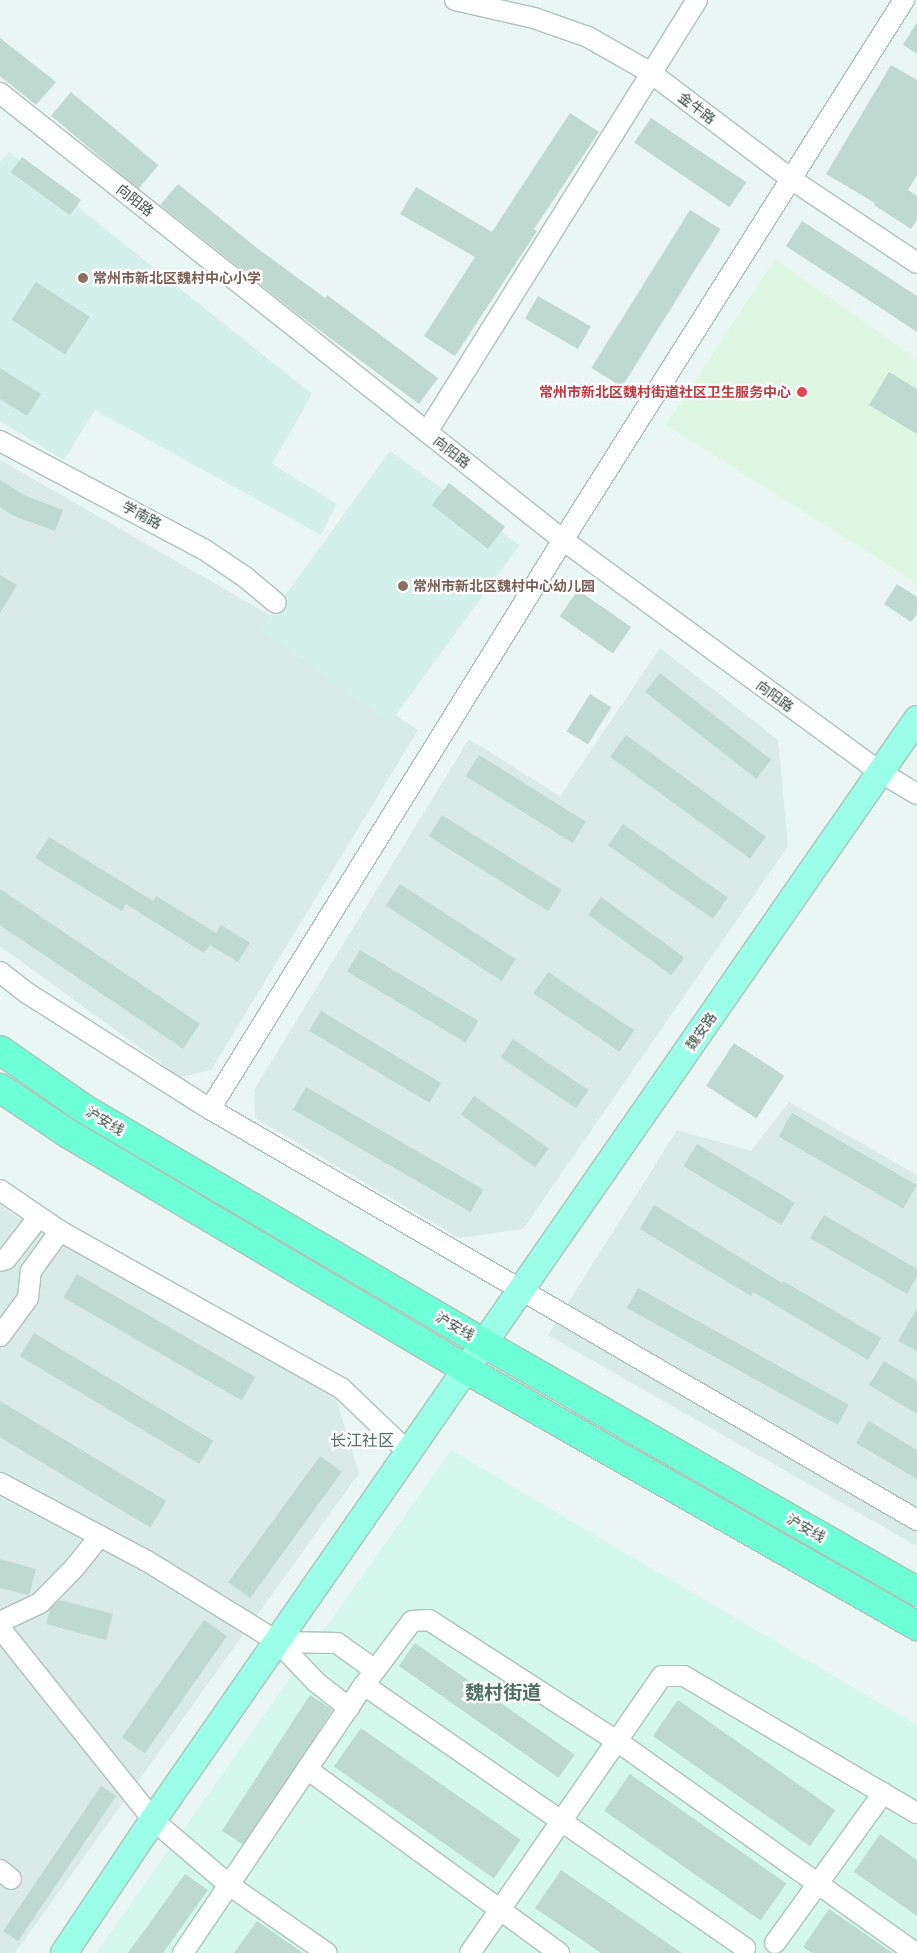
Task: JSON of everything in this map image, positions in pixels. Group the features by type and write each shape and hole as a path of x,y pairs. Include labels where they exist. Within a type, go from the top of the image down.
{"highway":[{"name":"沪安线","path":"0,1050 83,1108 485,1344 917,1591"},
{"path":"0,1088 67,1133 467,1370 917,1626"}],"main road":[{"name":"魏安路","path":"64,1953 153,1820 409,1454 917,718"}],"street":[{"name":"金牛路","path":"455,0 534,18 588,37 651,73 791,179 917,263"},
{"path":"427,432 697,0"},
{"path":"210,1109 563,540 904,0"},
{"name":"向阳路","path":"0,93 563,540 880,772 917,794"},
{"name":"学南路","path":"0,441 150,519 205,550 245,577 276,603"},
{"path":"0,972 27,992 210,1109 917,1520"},
{"path":"0,1190 38,1218 60,1231 341,1388 409,1454"},
{"path":"30,1276 3,1260 38,1218"},
{"path":"0,1336 28,1298 31,1271 60,1231"},
{"path":"0,1483 147,1561 278,1642 316,1682 349,1708"},
{"path":"0,1622 40,1602 75,1567 100,1536"},
{"path":"183,1953 369,1678 412,1621 429,1620 618,1741 915,1953"},
{"path":"0,1628 153,1820 229,1885 327,1953"},
{"path":"278,1642 337,1643 369,1678 562,1822 744,1951 759,1939 778,1948 818,1884 883,1793"},
{"path":"470,1953 662,1676 684,1676 917,1813"},
{"path":"307,1769 558,1953"}],"shaded area":[{"name":"常州市新北区魏村中心小学","path":"9,152 312,394 272,464 337,504 321,535 95,410 64,460 0,421 0,162"},
{"name":"常州市新北区魏村街道社区卫生服务中心","path":"775,259 917,359 917,583 666,425"},
{"name":"常州市新北区魏村中心幼儿园","path":"390,451 519,545 390,723 261,629"},
{"path":"0,460 289,626 281,641 418,730 211,1070 180,1077 0,946"},
{"path":"660,648 778,740 788,846 523,1229 459,1238 255,1118 254,1090 469,739 560,796"},
{"path":"789,1102 917,1175 917,1546 548,1335 677,1130 751,1151"},
{"path":"0,1204 13,1215 334,1393 359,1473 15,1953 0,1953"},
{"path":"451,1450 917,1725 917,1953 96,1953"}],"building":[{"path":"917,22 917,54 903,45"},
{"path":"0,38 56,82 36,105 0,76"},
{"path":"891,65 917,80 917,175 908,190 917,196 917,220 911,229 874,205 875,203 826,174"},
{"path":"71,92 158,165 138,189 51,116"},
{"path":"570,113 599,132 534,229 537,231 455,356 424,336 475,257 400,214 416,187 492,232"},
{"path":"651,118 746,182 730,207 634,143"},
{"path":"22,157 81,200 70,215 11,172"},
{"path":"178,184 257,248 325,298 327,295 438,378 419,404 295,312 160,205"},
{"path":"690,210 721,229 622,387 591,368"},
{"path":"802,221 917,296 917,332 786,246"},
{"path":"36,282 90,317 65,355 11,320"},
{"path":"538,296 591,326 578,349 525,319"},
{"path":"0,368 41,394 27,416 0,399"},
{"path":"889,372 917,389 917,434 869,405"},
{"path":"0,480 26,496 63,510 55,531 14,516 0,507"},
{"path":"449,483 505,527 488,549 432,505"},
{"path":"0,575 17,585 0,613"},
{"path":"897,584 917,597 917,614 911,622 884,604"},
{"path":"578,590 631,627 613,653 560,616"},
{"path":"660,673 771,760 756,779 645,692"},
{"path":"590,694 611,707 588,745 567,731"},
{"path":"626,735 766,837 750,859 610,757"},
{"path":"479,755 586,822 573,843 466,776"},
{"path":"442,815 562,890 548,911 429,836"},
{"path":"623,824 728,897 713,919 608,845"},
{"path":"49,837 153,901 156,896 216,933 221,925 250,943 238,962 210,945 204,953 126,904 122,911 35,858"},
{"path":"400,884 516,959 502,981 386,906"},
{"path":"0,889 200,1024 183,1049 0,925"},
{"path":"601,897 684,958 671,975 588,915"},
{"path":"360,950 478,1021 465,1043 347,971"},
{"path":"548,972 634,1030 620,1052 533,994"},
{"path":"321,1011 441,1083 429,1103 309,1031"},
{"path":"513,1039 588,1090 576,1108 501,1057"},
{"path":"734,1043 784,1076 757,1118 706,1086"},
{"path":"306,1087 484,1190 471,1212 293,1110"},
{"path":"474,1096 549,1148 535,1167 461,1115"},
{"path":"792,1113 917,1185 903,1208 778,1136"},
{"path":"697,1144 795,1203 781,1225 684,1166"},
{"path":"654,1205 782,1283 783,1281 881,1338 868,1360 753,1292 751,1296 640,1229"},
{"path":"824,1215 917,1269 917,1276 907,1294 810,1238"},
{"path":"77,1274 255,1377 242,1400 64,1297"},
{"path":"638,1288 849,1405 838,1425 627,1308"},
{"path":"917,1308 917,1351 898,1341"},
{"path":"34,1333 213,1441 199,1464 20,1356"},
{"path":"884,1361 917,1381 917,1414 869,1385"},
{"path":"0,1401 166,1501 150,1527 0,1437"},
{"path":"869,1421 917,1450 917,1479 856,1443"},
{"path":"320,1456 342,1472 250,1598 228,1582"},
{"path":"0,1559 36,1569 29,1595 0,1588"},
{"path":"60,1600 113,1614 106,1640 46,1624 50,1609"},
{"path":"204,1620 227,1636 145,1753 122,1737"},
{"path":"415,1643 575,1755 559,1778 399,1666"},
{"path":"310,1695 333,1710 244,1846 222,1831"},
{"path":"678,1700 835,1810 810,1846 653,1736"},
{"path":"361,1728 521,1840 494,1878 334,1767"},
{"path":"630,1774 786,1884 761,1920 604,1811"},
{"path":"101,1786 116,1796 18,1941 3,1931"},
{"path":"880,1834 917,1860 917,1916 854,1872"},
{"path":"561,1870 682,1953 601,1953 535,1908"},
{"path":"185,1874 208,1890 163,1953 128,1953"},
{"path":"829,1909 893,1953 812,1953 803,1947"},
{"path":"257,1921 303,1953 234,1953"}],"place":[{"name":"常州市新北区魏村中心小学","path":"83,278"},
{"name":"常州市新北区魏村街道社区卫生服务中心","path":"802,392"},
{"name":"常州市新北区魏村中心幼儿园","path":"403,586"}],"district":[{"name":"长江社区","path":"362,1441"},
{"name":"魏村街道","path":"503,1693"}]}
